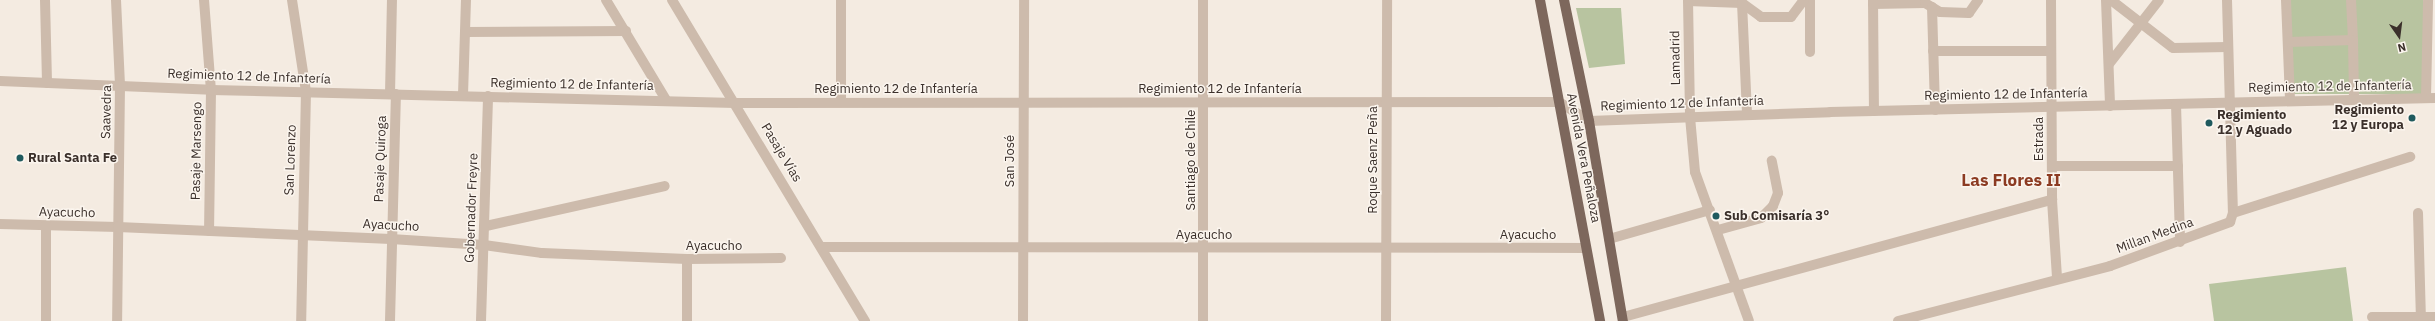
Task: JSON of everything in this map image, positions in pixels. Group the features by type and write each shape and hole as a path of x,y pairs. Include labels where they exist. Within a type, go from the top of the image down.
{"main road":[{"name":"Avenida Vera Peñaloza","path":"1540,0 1600,321"},
{"name":"Avenida Vera Peñaloza","path":"1564,0 1589,121 1623,319"}],"street":[{"path":"45,0 47,83"},
{"name":"Saavedra","path":"116,0 120,86 117,321"},
{"name":"Pasaje Marsengo","path":"204,0 211,90 209,231"},
{"name":"San Lorenzo","path":"292,0 306,92 301,321"},
{"name":"Pasaje Quiroga","path":"390,321 393,94 392,0"},
{"path":"463,95 466,0"},
{"path":"606,0 626,31 666,100"},
{"name":"Pasaje Vías","path":"672,0 822,247 865,321"},
{"path":"840,0 841,102"},
{"name":"San José","path":"1023,321 1024,0"},
{"name":"Santiago de Chile","path":"1203,0 1203,321"},
{"name":"Roque Saenz Peña","path":"1386,321 1387,0"},
{"path":"1688,1 1742,3 1761,18 1791,17 1804,0"},
{"path":"1810,0 1810,52"},
{"path":"1874,111 1873,2 1925,3 1940,12 1968,13 1978,0"},
{"name":"Estrada","path":"2051,0 2052,200 2057,278"},
{"path":"2106,0 2110,106"},
{"path":"2111,0 2173,48 2228,47"},
{"path":"2109,64 2139,23 2159,0"},
{"path":"2227,0 2233,213"},
{"path":"2286,0 2290,100"},
{"path":"2351,0 2354,100"},
{"name":"Lamadrid","path":"1688,1 1690,117 1695,172 1718,230 1749,321"},
{"path":"2430,1 2430,98"},
{"path":"1742,3 1747,114"},
{"path":"1932,7 1935,110"},
{"path":"465,32 626,31"},
{"path":"2288,42 2353,40"},
{"path":"1933,51 2051,51"},
{"name":"Regimiento 12 de Infantería","path":"0,81 211,90 666,100 735,103 1559,102 1589,121 1747,114 2110,106 2290,100 2430,98"},
{"name":"Gobernador Freyre","path":"481,321 486,226 488,96"},
{"path":"2176,104 2180,242"},
{"name":"Millan Medina","path":"1898,321 2057,278 2110,266 2180,242 2230,222 2233,213 2410,157"},
{"path":"1718,230 1761,218 1773,206 1778,193 1772,161"},
{"path":"2052,166 2178,166"},
{"path":"486,226 665,186"},
{"path":"1623,319 1737,286 2052,200"},
{"path":"1609,239 1710,210"},
{"path":"2418,213 2421,319"},
{"name":"Ayacucho","path":"0,224 118,227 391,239 484,245 542,253 686,259 781,258"},
{"path":"46,226 46,321"},
{"name":"Ayacucho","path":"822,247 1386,249 1586,248"},
{"path":"686,259 687,321"},
{"path":"2372,317 2421,319 2435,317"}],"green space":[{"path":"2291,0 2423,0 2423,94 2291,94"},
{"path":"1576,8 1621,8 1625,64 1589,68"},
{"path":"2346,267 2353,321 2214,321 2209,284"}],"place":[{"name":"Regimiento 12 y Europa","path":"2412,118"},
{"name":"Regimiento 12 y Aguado","path":"2209,123"},
{"name":"Rural Santa Fe","path":"20,158"},
{"name":"Sub Comisaría 3°","path":"1716,216"}],"district":[{"name":"Las Flores II","path":"2011,181"}]}
